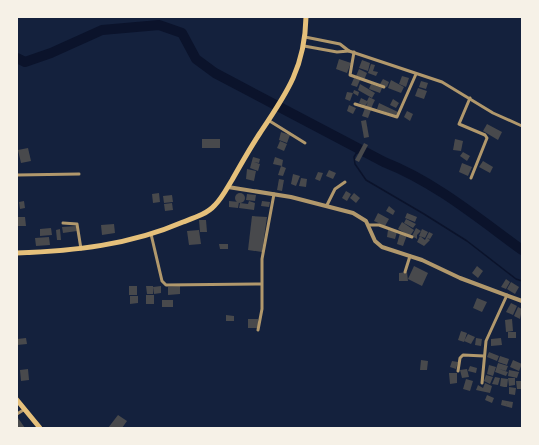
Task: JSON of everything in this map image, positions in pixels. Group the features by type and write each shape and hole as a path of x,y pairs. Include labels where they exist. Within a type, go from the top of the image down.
{"main road":[{"path":"17,253 81,249 116,243 151,234 205,213 215,205 228,187 269,118 285,96 296,74 304,46 306,17"},
{"path":"17,400 40,428"}],"street":[{"path":"305,37 340,44 349,51"},
{"path":"304,46 338,52 354,52 442,82 493,113 522,126"},
{"path":"354,52 350,72 352,76 384,87"},
{"path":"356,104 397,117 416,74"},
{"path":"470,98 459,124 487,138 471,178"},
{"path":"269,118 305,143"},
{"path":"17,175 79,174"},
{"path":"327,205 335,189 345,182"},
{"path":"228,187 274,194 327,205 357,214 368,225 373,238 379,246 410,256 460,278 522,300"},
{"path":"258,330 262,309 262,259 274,194"},
{"path":"63,223 77,224 81,249"},
{"path":"368,225 379,225 412,237"},
{"path":"151,234 162,281 166,285 261,284"},
{"path":"405,272 410,256"},
{"path":"482,383 485,345 507,295"},
{"path":"458,371 460,358 463,355 484,354"},
{"path":"17,414 24,409"}],"building":[{"path":"339,59 351,63 347,73 336,69"},
{"path":"362,60 370,63 368,71 359,68"},
{"path":"371,64 375,65 373,71 378,72 376,76 368,73"},
{"path":"359,69 367,73 364,80 356,76"},
{"path":"402,76 409,78 406,87 399,84"},
{"path":"354,78 360,80 357,87 351,85"},
{"path":"383,79 389,82 387,87 380,84"},
{"path":"391,80 404,87 401,93 388,88"},
{"path":"421,81 428,83 426,89 419,87"},
{"path":"360,84 375,93 372,98 358,90"},
{"path":"371,84 382,88 380,93 369,89"},
{"path":"418,88 427,91 424,99 415,96"},
{"path":"354,90 359,92 358,96 353,93"},
{"path":"347,92 353,93 350,101 345,99"},
{"path":"369,97 375,100 371,109 366,106 368,102 365,106 359,103 361,98 367,101"},
{"path":"393,99 399,103 396,108 390,105"},
{"path":"379,103 398,112 397,116 377,109"},
{"path":"349,105 356,108 353,114 347,111"},
{"path":"365,108 371,110 368,118 362,116"},
{"path":"407,111 413,114 410,121 404,117"},
{"path":"366,120 369,137 364,138 361,121"},
{"path":"487,124 502,132 498,140 483,131"},
{"path":"281,132 290,135 287,143 279,140"},
{"path":"202,139 220,139 220,148 202,148"},
{"path":"455,139 463,141 461,151 453,150"},
{"path":"280,141 287,144 284,151 277,148"},
{"path":"364,143 368,145 359,162 355,160"},
{"path":"28,148 31,161 21,163 18,150"},
{"path":"463,152 470,156 467,161 460,156"},
{"path":"253,157 260,159 259,163 254,162 260,164 258,171 250,168"},
{"path":"275,157 283,160 282,166 273,164"},
{"path":"483,161 493,167 490,173 479,167"},
{"path":"462,163 472,167 468,176 459,172"},
{"path":"281,166 286,168 283,176 278,175"},
{"path":"247,169 256,171 254,181 246,179"},
{"path":"329,170 336,173 333,179 326,176"},
{"path":"318,172 323,173 320,181 315,179"},
{"path":"293,174 300,176 296,186 291,184"},
{"path":"301,178 307,179 306,187 299,186"},
{"path":"279,179 284,180 282,191 277,190"},
{"path":"346,191 351,194 347,201 342,198"},
{"path":"159,193 160,202 153,203 152,194"},
{"path":"240,193 245,198 240,203 235,198"},
{"path":"354,193 360,198 356,203 350,198"},
{"path":"247,194 256,195 255,201 246,200"},
{"path":"172,195 173,202 164,203 163,196"},
{"path":"24,201 25,208 20,209 19,202"},
{"path":"229,201 239,202 238,208 229,207"},
{"path":"249,201 255,203 254,210 239,208 240,203 248,204"},
{"path":"262,201 270,202 269,207 261,206"},
{"path":"172,203 173,210 165,211 164,204"},
{"path":"389,206 395,211 393,215 386,211"},
{"path":"378,213 389,219 385,226 374,221"},
{"path":"407,213 417,217 415,222 405,218"},
{"path":"252,216 267,217 262,252 248,250"},
{"path":"17,217 25,217 26,226 17,226"},
{"path":"406,219 416,224 413,228 404,223"},
{"path":"199,220 206,220 207,232 200,232"},
{"path":"402,222 414,230 410,236 398,229"},
{"path":"114,224 115,233 102,235 101,225"},
{"path":"76,226 77,231 63,233 62,227"},
{"path":"51,228 52,235 40,236 40,229"},
{"path":"416,228 421,231 417,235 417,239 412,236"},
{"path":"60,229 61,240 57,240 56,230"},
{"path":"422,229 428,232 425,238 419,236"},
{"path":"199,230 201,244 189,245 187,231"},
{"path":"388,230 397,232 395,239 387,237"},
{"path":"429,232 433,234 430,239 427,238 430,240 424,246 417,242 420,236 425,240"},
{"path":"400,233 407,235 403,246 397,244"},
{"path":"49,237 50,245 36,246 35,238"},
{"path":"219,244 228,244 228,249 220,249"},
{"path":"414,266 428,273 422,286 408,279"},
{"path":"477,266 483,271 478,278 472,273"},
{"path":"407,272 408,281 399,281 399,273"},
{"path":"506,279 510,282 506,289 501,287"},
{"path":"511,282 519,287 515,294 507,289"},
{"path":"129,286 137,286 137,295 129,295"},
{"path":"146,286 153,286 153,294 147,294"},
{"path":"161,286 161,293 154,294 153,287"},
{"path":"180,286 180,294 168,295 168,287"},
{"path":"146,295 154,295 154,304 146,304"},
{"path":"130,296 138,296 138,303 130,304"},
{"path":"477,298 487,302 482,312 473,308"},
{"path":"162,300 173,300 173,307 162,307"},
{"path":"511,303 517,306 513,315 506,312"},
{"path":"518,307 522,309 520,319 514,316"},
{"path":"226,315 234,316 234,321 226,321"},
{"path":"248,319 258,319 258,328 248,328"},
{"path":"512,319 513,331 506,332 505,320"},
{"path":"461,331 467,333 464,342 458,340"},
{"path":"508,332 516,332 516,338 508,338"},
{"path":"468,334 475,337 471,344 464,341"},
{"path":"26,338 27,344 17,345 17,339"},
{"path":"476,338 482,339 481,346 475,345"},
{"path":"501,338 502,345 491,346 491,339"},
{"path":"489,352 499,356 497,361 487,357"},
{"path":"500,356 509,359 507,365 498,362"},
{"path":"421,360 428,361 427,370 420,370"},
{"path":"513,360 522,364 519,371 510,367"},
{"path":"452,361 458,362 456,369 450,367"},
{"path":"498,363 508,366 506,371 499,369 508,372 506,376 495,372"},
{"path":"489,365 496,367 493,376 487,374"},
{"path":"470,366 477,368 476,373 468,371"},
{"path":"28,369 29,380 21,381 20,370"},
{"path":"467,369 469,377 462,378 460,370"},
{"path":"509,370 519,372 517,378 508,376"},
{"path":"449,373 457,373 457,383 450,384"},
{"path":"486,375 493,377 490,384 484,381"},
{"path":"495,377 500,378 498,385 492,384"},
{"path":"501,378 508,379 507,387 500,386"},
{"path":"508,378 515,378 515,385 509,386"},
{"path":"466,379 473,381 470,391 463,389"},
{"path":"516,381 522,381 522,389 517,389"},
{"path":"485,383 492,386 490,393 476,390 478,385 483,388"},
{"path":"509,387 516,388 515,395 509,394"},
{"path":"487,395 494,398 492,403 485,400"},
{"path":"502,400 513,402 512,408 501,405"},
{"path":"118,415 127,421 122,428 108,428"},
{"path":"18,418 25,428 17,428"}],"waterway":[{"path":"17,58 25,62 51,53 102,30 159,25 182,33 196,59 215,73 421,180 472,213 522,250"},
{"path":"359,149 354,157 355,164 366,180 467,241 516,279 522,281"}]}
